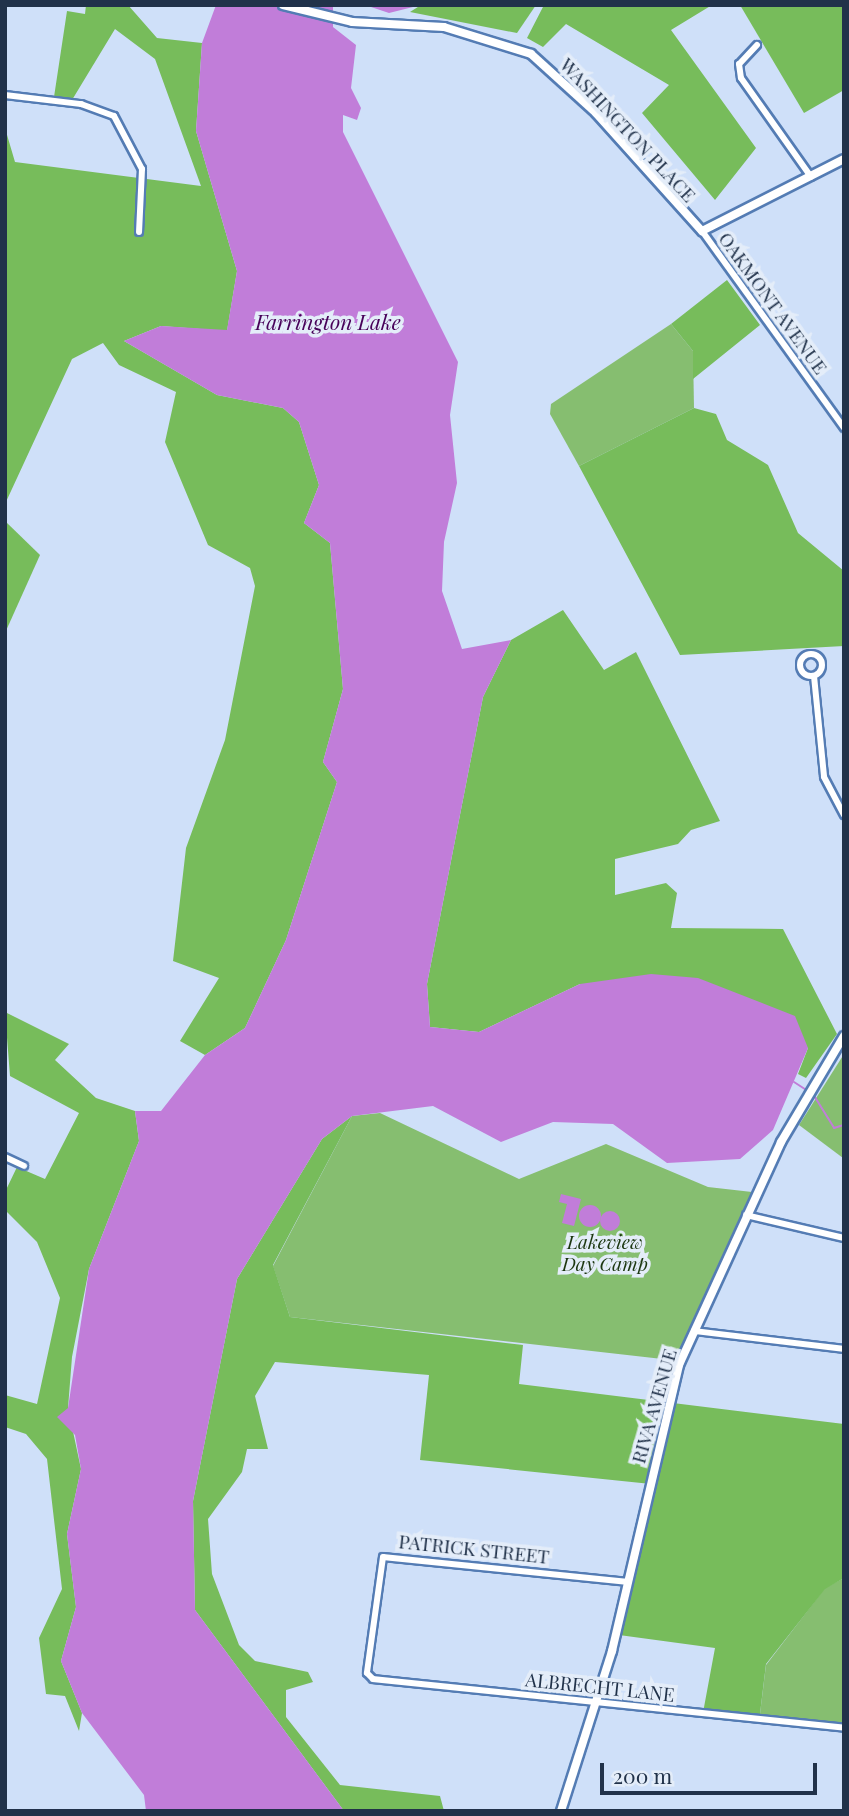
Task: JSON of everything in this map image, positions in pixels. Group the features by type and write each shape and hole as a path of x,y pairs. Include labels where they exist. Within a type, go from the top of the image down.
{"street":[{"name":"WASHINGTON PLACE","path":"283,5 352,22 444,27 500,39 531,54 596,113 702,231"},
{"path":"757,45 739,64 741,78 811,177"},
{"path":"5,95 81,104 114,116 142,169 139,232"},
{"path":"702,231 844,159"},
{"name":"OAKMONT AVENUE","path":"702,231 844,428"},
{"path":"835,415 844,410"},
{"path":"814,676 824,777 844,815"},
{"name":"RIVA AVENUE","path":"561,1811 597,1704 628,1582 660,1427 694,1331 746,1215 809,1086 844,1036"},
{"path":"5,1157 24,1166"},
{"path":"746,1215 844,1238"},
{"path":"694,1331 844,1349"},
{"name":"PATRICK STREET","path":"365,1663 380,1561 388,1555 628,1582"},
{"name":"ALBRECHT LANE","path":"365,1663 373,1679 844,1728"}],"green space":[{"path":"86,5 128,5 157,38 202,43 196,131 237,271 227,331 161,326 124,341 217,395 283,408 299,422 319,485 304,523 330,543 343,689 323,762 337,782 286,940 245,1028 205,1055 180,1041 219,978 173,961 186,848 225,740 255,586 250,568 208,545 165,442 176,392 119,365 103,343 72,359 5,504 5,128 15,162 201,186 155,59 115,29 72,100 54,97 67,11 85,14"},
{"path":"421,5 536,5 517,33 410,12"},
{"path":"544,5 712,5 671,30 756,148 715,200 642,113 669,85 566,24 543,47 527,38"},
{"path":"740,5 844,5 844,90 804,113"},
{"path":"727,280 760,325 693,379 693,351 671,324"},
{"path":"671,324 693,351 694,408 579,466 550,414 551,404"},
{"path":"694,408 716,414 727,440 768,465 798,533 844,571 844,646 680,655 579,466"},
{"path":"5,521 40,555 5,633"},
{"path":"563,610 604,670 636,652 720,821 691,830 678,844 615,859 615,895 666,883 677,893 671,928 783,929 837,1034 806,1078 798,1074 808,1048 580,984 479,1032 430,1027 427,984 483,697 511,640"},
{"path":"5,1012 69,1044 55,1060 96,1098 135,1111 139,1141 89,1269 72,1357 68,1408 81,1469 67,1534 76,1607 61,1661 82,1713 79,1731 65,1696 46,1694 39,1638 62,1589 47,1459 26,1434 5,1427 5,1395 37,1404 60,1298 37,1242 5,1210 5,1192 17,1167 45,1179 79,1113 10,1076"},
{"path":"844,1054 844,1158 843,1158 799,1125"},
{"name":"Lakeview Day Camp","path":"380,1113 519,1179 606,1144 708,1187 752,1192 680,1361 290,1317 273,1266 352,1116"},
{"path":"352,1116 273,1265 290,1317 523,1345 519,1384 844,1424 844,1578 825,1589 766,1664 759,1722 702,1718 715,1648 619,1635 651,1484 420,1460 429,1375 275,1362 255,1396 268,1449 247,1449 242,1472 208,1519 212,1574 239,1645 255,1661 308,1672 313,1682 286,1690 286,1717 340,1785 440,1796 444,1811 344,1811 195,1610 193,1501 237,1279 322,1139"},
{"path":"844,1578 844,1731 759,1722 766,1665 825,1588"}],"water":[{"name":"Farrington Lake","path":"216,5 347,5 333,7 333,27 356,45 351,88 361,108 357,120 343,115 343,132 458,362 450,415 457,483 444,542 442,591 462,649 511,640 483,697 427,984 430,1027 479,1032 580,984 651,974 698,978 795,1016 808,1048 773,1130 740,1159 667,1163 613,1124 553,1122 501,1142 433,1106 352,1116 322,1139 237,1279 193,1501 195,1610 344,1811 146,1811 144,1795 82,1713 61,1661 76,1607 67,1534 81,1469 75,1435 57,1417 68,1408 89,1269 139,1141 135,1111 161,1111 205,1055 245,1028 286,940 337,782 323,762 343,689 330,543 304,523 319,485 299,422 283,408 217,395 124,341 161,326 227,330 237,271 196,131 202,43"},
{"path":"365,5 421,5 389,13"},
{"path":"561,1194 581,1199 574,1226 562,1223 567,1204 559,1202"},
{"path":"590,1205 600,1212 601,1216 594,1226 590,1227 580,1220 579,1216 586,1206"},
{"path":"606,1211 614,1211 620,1221 614,1231 606,1231 600,1225 600,1217"}],"waterway":[{"path":"794,1082 808,1091"},
{"path":"813,1094 834,1128 844,1125"}]}
